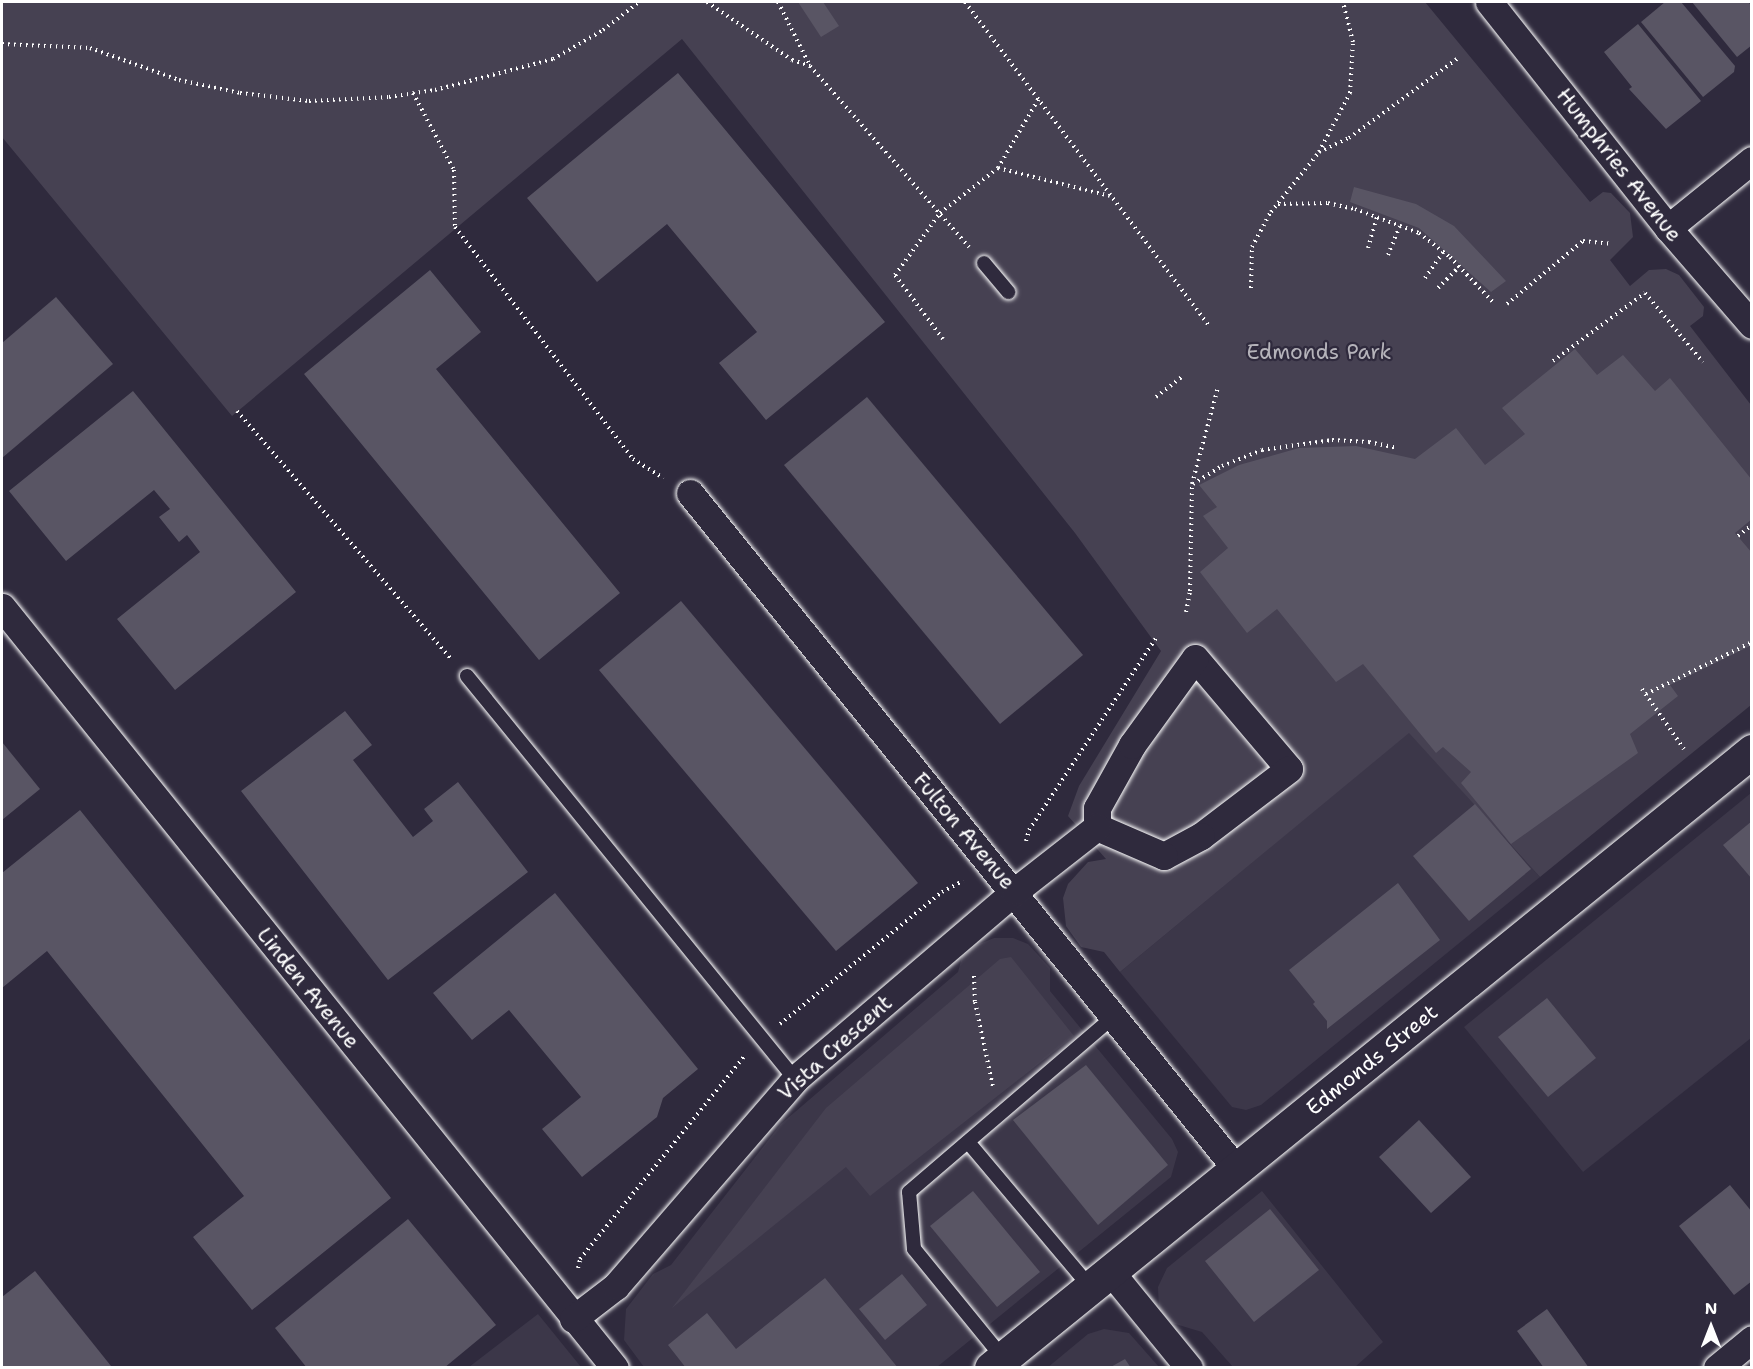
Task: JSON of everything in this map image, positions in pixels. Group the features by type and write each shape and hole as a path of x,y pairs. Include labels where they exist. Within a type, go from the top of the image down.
{"street":[{"name":"Humphries Avenue","path":"1490,2 1668,228 1752,325"},
{"path":"1668,228 1752,160"},
{"name":"Fulton Avenue","path":"690,493 1015,891 1237,1170"},
{"name":"Linden Avenue","path":"2,607 573,1319 615,1368"},
{"path":"1195,658 1288,769 1201,836 1164,856 1097,827 1097,808 1132,746 1195,658"},
{"name":"Edmonds Street","path":"997,1363 1752,751"},
{"name":"Vista Crescent","path":"573,1319 616,1286 795,1079 1015,891 1097,827"},
{"path":"1100,1280 1189,1368"},
{"path":"1718,1368 1752,1339"}],"lane":[{"path":"984,263 1008,292"},
{"path":"467,676 795,1079"},
{"path":"997,1363 914,1249 909,1192 1114,1016"},
{"path":"968,1142 1100,1280"}],"path":[{"path":"2,44 90,48 179,80 298,100 413,93 553,59 603,30 639,2"},
{"path":"707,2 792,60 810,66"},
{"path":"778,2 810,66 984,263"},
{"path":"965,2 1208,325"},
{"path":"1251,288 1252,247 1278,204 1319,153 1350,93 1353,42 1343,2"},
{"path":"1319,153 1348,138 1457,59"},
{"path":"413,93 454,170 455,227 633,459 690,493"},
{"path":"943,339 895,275 940,213 998,168 1039,98"},
{"path":"998,168 1110,196"},
{"path":"1278,204 1328,203 1377,217 1419,233 1443,252 1494,303"},
{"path":"1368,248 1377,217"},
{"path":"1388,255 1400,226"},
{"path":"1507,304 1583,241 1610,244"},
{"path":"1425,278 1443,252"},
{"path":"1438,288 1459,267"},
{"path":"1553,361 1645,293 1703,363"},
{"path":"1156,397 1183,376"},
{"path":"1186,612 1190,591 1192,484 1218,387"},
{"path":"237,411 467,676"},
{"path":"1192,484 1222,466 1262,450 1332,440 1369,442 1397,448"},
{"path":"1738,536 1752,525"},
{"path":"1026,841 1029,830 1156,638"},
{"path":"1646,694 1752,642"},
{"path":"1642,688 1684,749"},
{"path":"974,976 996,1118"}],"shaded area":[{"path":"1409,732 1540,877 1261,1105 1246,1110 1232,1107 1120,972"},
{"path":"1751,793 1751,1038 1583,1172 1464,1027"},
{"path":"994,938 1013,938 1028,944 1050,968 1050,991 1172,1139 1178,1152 1171,1177 937,1367 644,1367 624,1340 626,1309 653,1274 671,1265 781,1124 958,972 962,957 977,945"},
{"path":"1262,1191 1383,1342 1355,1367 1233,1367 1202,1332 1172,1323 1159,1311 1158,1287 1167,1268"},
{"path":"538,1314 581,1367 469,1367"},
{"path":"1104,1329 1129,1333 1159,1367 1047,1368 1088,1334"}],"green space":[{"name":"Edmonds Park","path":"2,2 1425,2 1590,202 1603,192 1611,193 1630,213 1633,237 1610,260 1630,286 1649,270 1666,269 1679,275 1704,307 1703,316 1690,326 1751,405 1751,705 1540,877 1409,733 1120,972 1104,952 1081,947 1066,926 1063,898 1068,884 1088,862 1106,859 1068,816 1079,786 1161,651 1075,533 682,39 232,416 2,137"},
{"path":"1011,957 1074,1036 870,1196 846,1167 672,1308 826,1108 1000,959"}],"building":[{"path":"798,2 823,2 839,26 821,37"},
{"path":"1665,2 1681,2 1735,66 1734,72 1703,97 1641,22"},
{"path":"1692,2 1748,2 1752,6 1752,45 1737,57"},
{"path":"1638,24 1701,101 1666,129 1629,89 1632,87 1604,52"},
{"path":"678,73 885,322 766,420 719,363 757,332 667,224 597,282 527,198"},
{"path":"1354,187 1416,204 1454,226 1506,281 1491,292 1419,228 1350,202"},
{"path":"430,270 481,332 436,369 620,593 539,660 304,374"},
{"path":"56,297 113,364 2,458 2,343"},
{"path":"1575,349 1597,375 1623,355 1655,391 1670,378 1752,480 1752,519 1735,533 1752,553 1752,645 1670,685 1678,696 1630,734 1638,753 1511,844 1461,783 1471,772 1443,747 1436,753 1363,664 1336,682 1277,609 1247,633 1200,572 1228,548 1203,516 1217,507 1199,485 1239,465 1299,448 1356,446 1415,459 1456,428 1485,465 1525,434 1502,408"},
{"path":"133,391 296,592 175,690 117,619 200,552 187,535 179,542 159,517 170,509 154,490 66,561 9,491"},
{"path":"867,397 1083,655 1000,724 784,465"},
{"path":"681,601 918,883 836,951 599,670"},
{"path":"345,711 372,745 353,760 413,837 433,821 424,809 458,782 528,872 388,980 241,791"},
{"path":"2,742 40,789 2,820"},
{"path":"1475,804 1531,869 1469,921 1413,856"},
{"path":"80,810 391,1198 252,1310 193,1237 244,1196 47,951 2,988 2,873"},
{"path":"1752,821 1752,879 1723,845"},
{"path":"1398,883 1440,940 1327,1029 1327,1021 1313,1004 1315,1002 1289,970"},
{"path":"555,893 698,1069 663,1098 657,1117 582,1177 542,1129 581,1097 509,1010 472,1040 433,993"},
{"path":"1547,998 1596,1058 1548,1097 1498,1037"},
{"path":"1086,1065 1168,1165 1098,1225 1013,1120"},
{"path":"1419,1120 1471,1177 1431,1213 1379,1157"},
{"path":"1730,1185 1752,1212 1752,1281 1734,1295 1679,1226"},
{"path":"973,1191 1040,1272 997,1307 930,1226"},
{"path":"1270,1209 1319,1270 1254,1322 1205,1261"},
{"path":"408,1219 496,1325 444,1368 307,1368 275,1328"},
{"path":"35,1271 111,1366 110,1368 2,1368 2,1297"},
{"path":"902,1274 927,1305 885,1340 859,1309"},
{"path":"825,1278 898,1368 686,1368 668,1345 707,1313 736,1349"},
{"path":"1547,1309 1589,1368 1544,1368 1517,1331"},
{"path":"1125,1359 1131,1368 1109,1368"}]}
